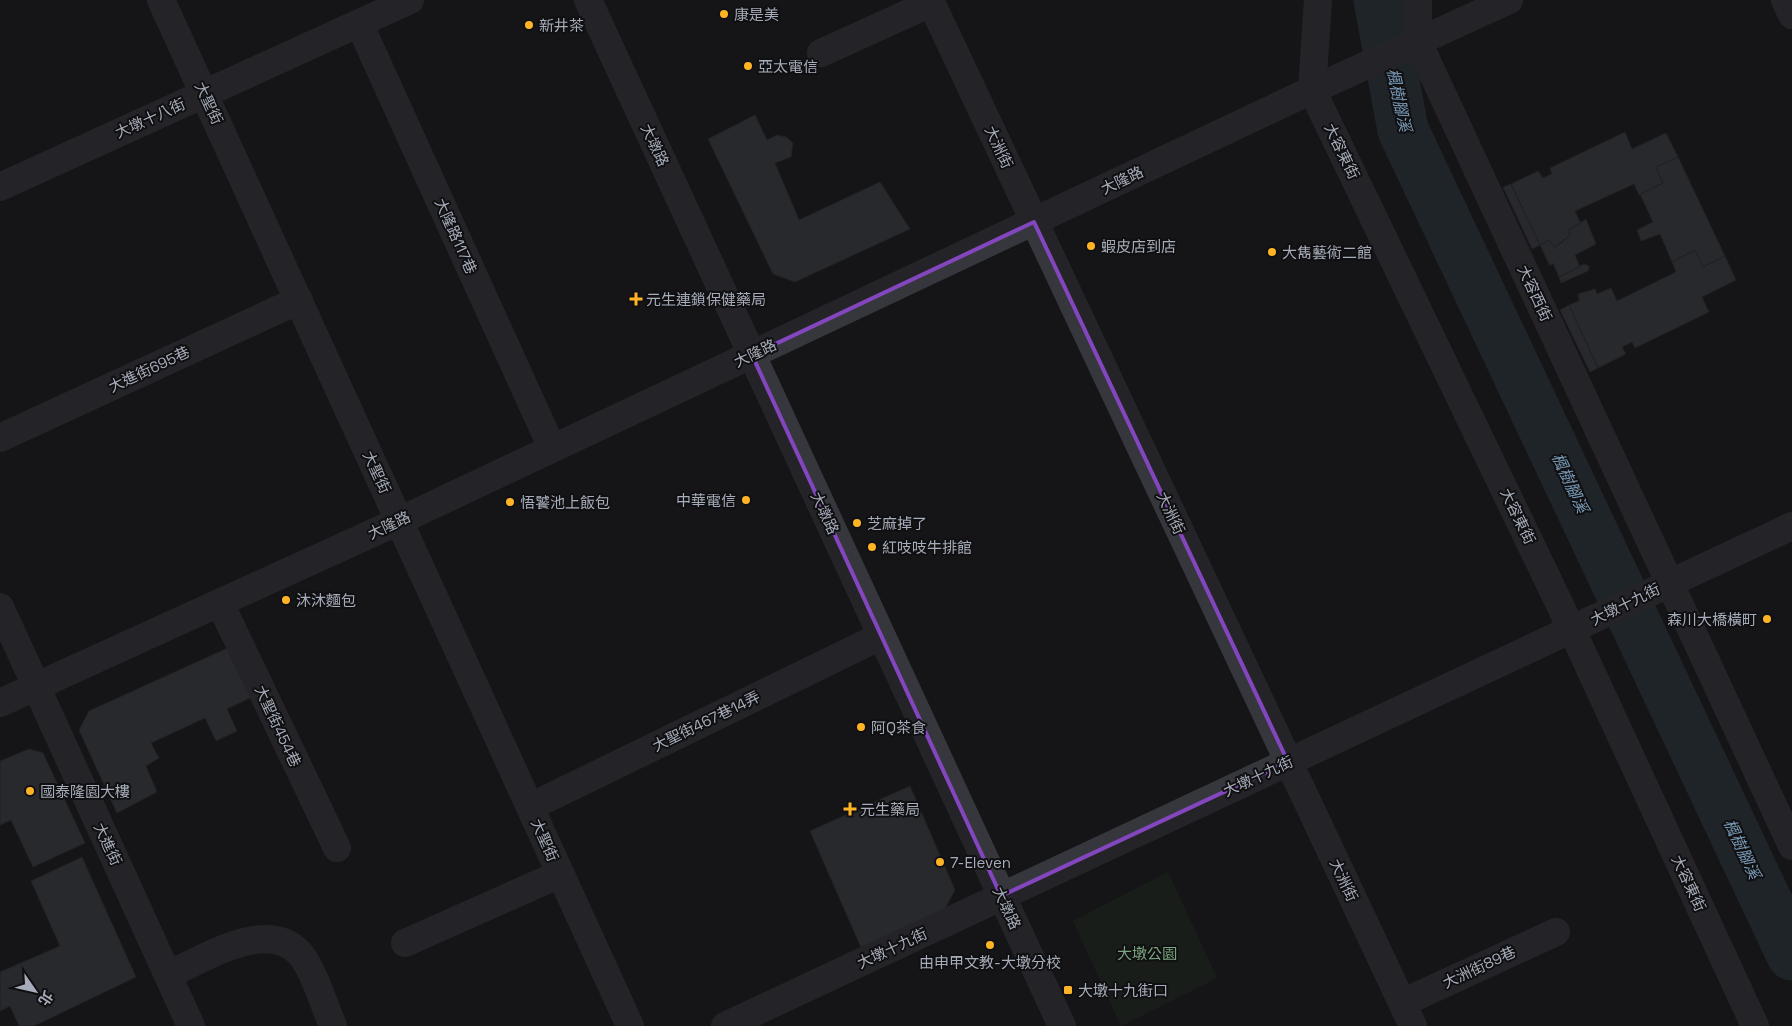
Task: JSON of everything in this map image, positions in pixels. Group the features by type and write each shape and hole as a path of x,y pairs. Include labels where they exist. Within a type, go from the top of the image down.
{"street":[{"name":"大聖街","path":"161,0 630,1026"},
{"name":"大墩十八街","path":"0,187 410,0"},
{"name":"大墩路","path":"588,0 1062,1026"},
{"name":"大容東街","path":"1318,0 1312,90 1572,630 1755,1026"},
{"name":"大容西街","path":"1418,0 1418,42 1669,583"},
{"name":"大隆路","path":"0,703 400,521 1312,90 1509,0"},
{"path":"1785,0 1792,15"},
{"path":"821,53 931,1"},
{"name":"大洲街","path":"931,1 1407,1014"},
{"name":"大隆路117巷","path":"359,23 552,448"},
{"name":"大進街695巷","path":"0,438 299,300"},
{"name":"大墩十九街","path":"725,1026 1792,526"},
{"path":"1669,583 1792,846"},
{"name":"大聖街454巷","path":"220,603 337,848"},
{"name":"大進街","path":"0,608 191,1026"},
{"name":"大聖街467巷14弄","path":"530,807 881,636"},
{"path":"405,943 560,874"},
{"name":"大洲街89巷","path":"1407,1014 1556,932"},
{"path":"168,976 244,940 268,938 288,944 304,958 333,1026"}],"highlighted area":[{"path":"1034,222 1288,762 1001,896 752,355"}],"green space":[{"name":"大墩公園","path":"1168,872 1217,978 1121,1026 1073,921"}],"building":[{"path":"755,115 767,140 777,135 786,137 793,143 791,157 775,163 799,220 880,182 910,229 795,282 773,274 708,139"},
{"path":"1625,132 1632,149 1666,133 1678,157 1656,167 1663,183 1639,195 1634,184 1575,211 1581,224 1568,230 1570,236 1554,247 1550,240 1540,245 1511,184 1538,171 1543,178 1552,174 1550,168"},
{"path":"1678,157 1725,256 1703,267 1695,250 1672,262 1660,234 1641,241 1637,230 1653,222 1640,194 1663,183 1656,167"},
{"path":"1511,184 1540,245 1532,249 1503,187"},
{"path":"1586,219 1596,244 1575,255 1580,267 1559,277 1553,263 1550,266 1540,245 1550,240 1554,247 1563,242 1563,240 1570,236 1568,230"},
{"path":"1695,250 1703,267 1725,256 1736,280 1702,297 1709,312 1635,348 1632,342 1622,347 1626,354 1598,368 1569,305 1579,301 1578,294 1595,289 1597,294 1611,288 1617,301 1676,272 1672,262"},
{"path":"1584,264 1589,266 1588,271 1561,283 1559,277"},
{"path":"1569,305 1598,368 1590,372 1560,310"},
{"path":"232,646 254,696 227,709 237,731 216,741 205,718 151,743 159,758 146,766 157,792 117,813 79,730 89,711"},
{"name":"國泰隆園大樓","path":"29,749 43,753 85,843 33,867 11,820 0,825 0,761"},
{"path":"910,786 955,890 944,911 863,952 810,831"},
{"path":"82,857 136,977 34,1026 19,1026 10,1006 0,1011 0,972 60,946 31,881"}],"waterway":[{"name":"楓樹腳溪","path":"1379,0 1403,130 1792,955"}],"place":[{"name":"康是美","path":"724,14"},
{"name":"新井茶","path":"529,25"},
{"name":"亞太電信","path":"748,66"},
{"name":"蝦皮店到店","path":"1091,246"},
{"name":"大雋藝術二館","path":"1272,252"},
{"name":"元生連鎖保健藥局","path":"636,299"},
{"name":"中華電信","path":"746,500"},
{"name":"悟饕池上飯包","path":"510,502"},
{"name":"芝麻掉了","path":"857,523"},
{"name":"紅吱吱牛排館","path":"872,547"},
{"name":"沐沐麵包","path":"286,600"},
{"name":"森川大橋橫町","path":"1767,619"},
{"name":"阿Q茶食","path":"861,727"},
{"name":"國泰隆園大樓","path":"30,791"},
{"name":"元生藥局","path":"850,809"},
{"name":"7-Eleven","path":"940,862"},
{"name":"由申甲文教-大墩分校","path":"990,945"},
{"name":"大墩十九街口","path":"1068,990"}]}
